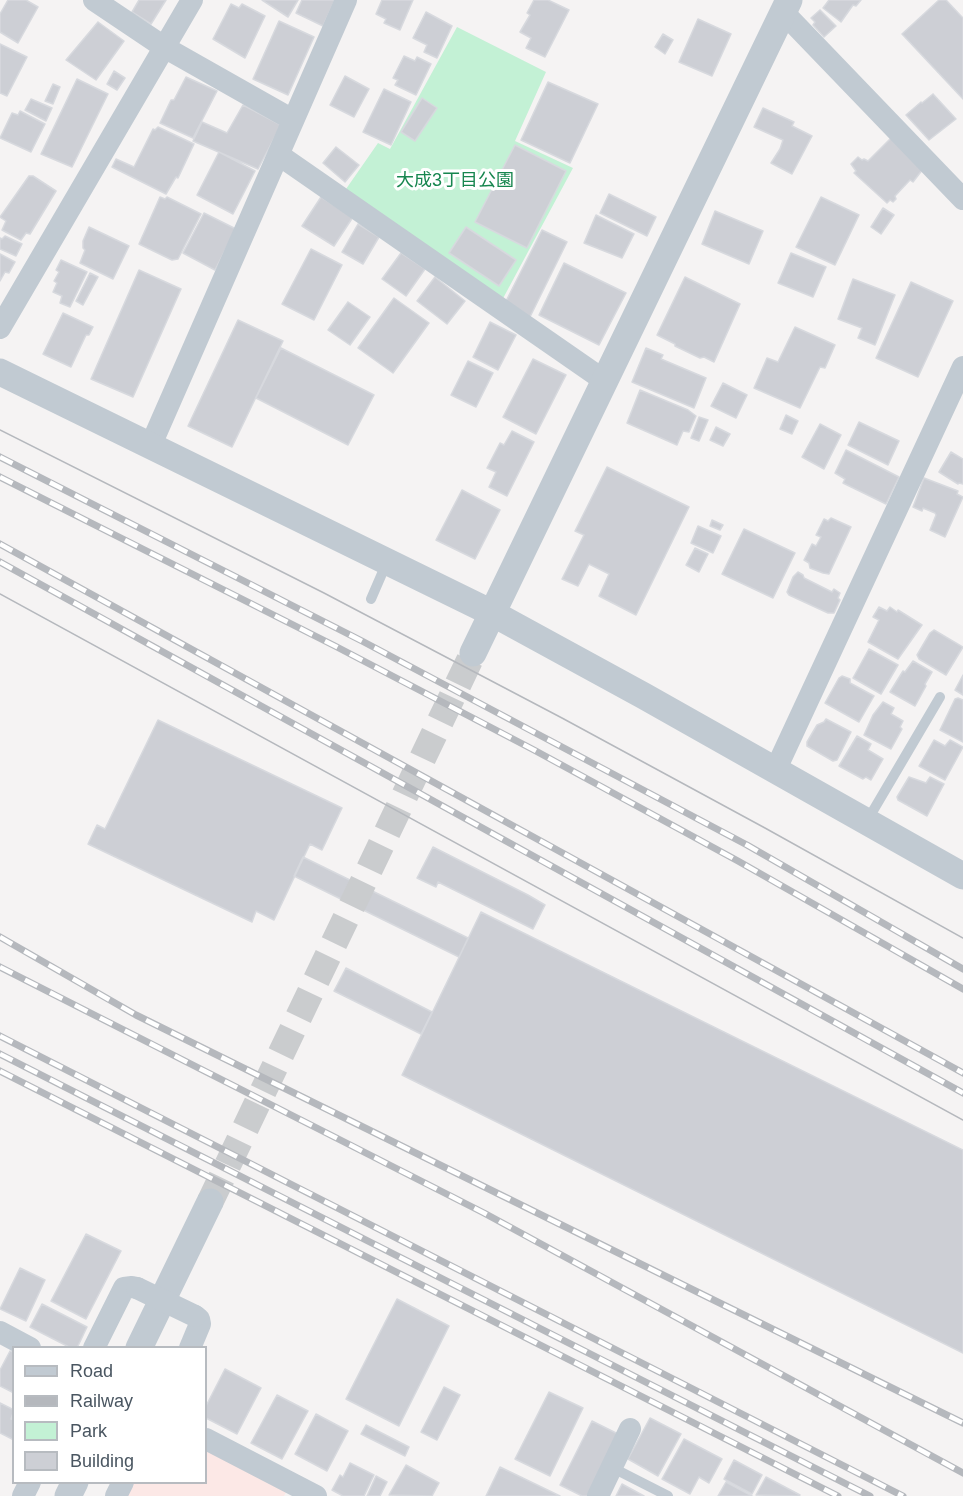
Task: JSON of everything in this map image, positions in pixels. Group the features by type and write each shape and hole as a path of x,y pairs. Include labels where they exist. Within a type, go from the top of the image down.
{"street":[{"path":"94,0 164,47 293,120"},
{"path":"0,328 192,0"},
{"path":"150,447 346,0"},
{"path":"473,653 783,4 963,199"},
{"path":"279,155 604,381"},
{"path":"775,771 963,367"},
{"path":"0,372 492,613 963,876"},
{"path":"139,1346 210,1202"},
{"path":"95,1346 124,1288 132,1287 199,1319 200,1324 190,1346"},
{"path":"0,1332 28,1346"},
{"path":"598,1496 630,1429"},
{"path":"207,1440 316,1496"}],"lane":[{"path":"370,598 387,562"},
{"path":"866,821 940,697"},
{"path":"611,1467 668,1496"}],"shaded area":[{"path":"207,1448 288,1489 284,1496 124,1496 130,1484 207,1484"}],"green space":[{"name":"大成3丁目公園","path":"457,27 546,72 515,141 573,168 500,304 346,189 378,143 390,149"}],"building":[{"path":"8,0 26,0 38,7 18,43 0,32 0,14"},
{"path":"139,0 166,0 151,24 132,12"},
{"path":"262,0 298,0 288,17"},
{"path":"302,0 335,0 323,26 296,13"},
{"path":"382,0 413,0 400,30 384,23 386,19 376,14"},
{"path":"534,0 548,0 569,10 545,57 526,48 531,38 520,32 530,15 527,13"},
{"path":"829,0 861,0 856,6 853,5 841,22 823,8"},
{"path":"939,0 946,0 963,18 963,99 902,34"},
{"path":"231,4 239,8 242,4 265,16 245,58 213,39"},
{"path":"820,10 836,26 824,37 813,25 815,22 811,18"},
{"path":"426,12 452,26 437,58 424,52 427,45 413,38"},
{"path":"698,19 731,34 712,76 679,62"},
{"path":"279,21 314,37 288,95 253,79"},
{"path":"98,22 124,41 96,80 66,60"},
{"path":"663,34 673,40 665,54 655,47"},
{"path":"0,44 27,57 7,96 0,93"},
{"path":"404,56 415,61 417,57 431,64 416,95 395,85 398,80 393,78"},
{"path":"114,71 125,78 117,90 107,84"},
{"path":"345,76 369,89 354,117 330,105"},
{"path":"186,77 217,91 193,138 160,123"},
{"path":"77,79 108,94 72,167 41,154"},
{"path":"548,82 598,104 570,163 521,140"},
{"path":"53,84 60,87 53,104 45,101"},
{"path":"384,89 411,102 391,145 363,132"},
{"path":"933,94 956,119 929,140 906,115"},
{"path":"422,98 437,108 415,141 401,132"},
{"path":"31,99 52,108 46,121 25,110"},
{"path":"243,105 281,125 258,169 193,141 202,122 227,133"},
{"path":"763,108 794,122 792,126 812,136 792,174 771,163 783,140 754,127"},
{"path":"20,111 45,124 31,152 0,138 12,113 18,115"},
{"path":"158,127 194,144 178,178 176,177 166,194 112,167 116,159 134,167 153,129"},
{"path":"891,138 923,169 913,182 910,180 895,196 896,199 893,202 890,200 887,203 854,173 856,171 851,164 858,157 868,161"},
{"path":"515,145 566,171 527,248 475,222"},
{"path":"336,147 359,165 345,182 323,163"},
{"path":"219,152 255,171 233,214 197,195"},
{"path":"29,176 33,176 56,191 30,234 26,233 21,240 2,230 6,221 0,217"},
{"path":"609,194 656,217 647,236 600,213"},
{"path":"160,197 165,199 167,197 201,214 178,259 172,260 139,244"},
{"path":"321,197 353,217 334,246 302,226"},
{"path":"821,197 859,215 835,265 796,247"},
{"path":"883,208 894,215 881,234 871,227"},
{"path":"715,211 763,231 749,264 702,244"},
{"path":"204,213 236,229 215,270 183,253"},
{"path":"596,215 634,234 622,258 584,243"},
{"path":"358,224 379,237 363,264 342,252"},
{"path":"89,227 129,246 113,279 80,263 85,250 83,241"},
{"path":"466,227 516,260 499,286 449,253"},
{"path":"542,230 567,242 527,323 503,307"},
{"path":"5,236 22,244 16,256 0,249 0,238"},
{"path":"311,249 342,265 314,320 282,304"},
{"path":"401,253 425,269 406,296 382,279"},
{"path":"791,253 826,267 813,297 778,283"},
{"path":"0,254 15,262 9,273 5,272 0,281"},
{"path":"61,260 87,272 70,307 60,303 62,296 53,292 57,283 54,281 59,272 56,270"},
{"path":"564,263 626,293 599,345 539,315"},
{"path":"139,270 181,289 133,397 91,379"},
{"path":"90,273 98,277 83,305 76,301"},
{"path":"435,277 465,301 447,324 417,301"},
{"path":"685,277 740,304 714,362 704,357 700,358 657,335"},
{"path":"853,279 895,295 875,345 858,338 862,328 838,319"},
{"path":"911,282 953,301 918,377 876,358"},
{"path":"394,298 429,323 393,373 358,348"},
{"path":"348,302 370,317 350,345 328,330"},
{"path":"63,313 93,327 89,335 86,335 71,367 43,354"},
{"path":"238,320 283,341 232,447 188,426"},
{"path":"490,322 516,335 498,370 473,357"},
{"path":"795,327 835,345 825,368 820,367 800,408 754,388 767,358 778,362"},
{"path":"281,348 374,395 348,445 256,398"},
{"path":"646,348 663,355 661,359 706,378 694,408 632,382"},
{"path":"533,359 566,375 536,434 503,417"},
{"path":"468,361 493,373 476,407 451,395"},
{"path":"723,383 747,395 736,418 711,406"},
{"path":"640,390 688,410 696,416 689,432 683,431 677,445 627,423"},
{"path":"786,415 798,421 792,434 780,429"},
{"path":"699,417 708,420 699,441 691,438"},
{"path":"859,422 899,441 888,465 848,445"},
{"path":"820,424 841,435 824,469 802,457"},
{"path":"716,427 730,434 723,446 710,440"},
{"path":"512,431 534,442 507,496 489,487 496,472 487,468 500,443 504,445"},
{"path":"846,450 899,477 886,504 843,483 845,479 835,473"},
{"path":"951,452 963,459 963,484 958,484 939,472"},
{"path":"607,467 689,507 636,615 599,596 609,574 589,564 578,586 562,579 584,535 575,531"},
{"path":"924,478 958,491 957,494 963,497 945,537 930,530 935,513 913,507"},
{"path":"462,490 500,510 475,559 436,540"},
{"path":"831,518 851,527 829,574 810,568 809,563 804,560 812,544 816,546 821,537 816,535 824,519 828,521"},
{"path":"712,520 723,525 720,530 710,526"},
{"path":"698,526 721,536 713,553 691,543"},
{"path":"744,529 795,553 773,598 722,574"},
{"path":"695,548 708,554 699,572 686,565"},
{"path":"798,572 804,578 832,592 834,589 840,593 838,598 840,600 834,613 828,613 789,595 787,592 793,577"},
{"path":"879,607 887,611 890,607 897,612 898,610 922,625 898,659 868,642 879,620 873,617"},
{"path":"934,630 963,647 946,675 919,659 917,655"},
{"path":"869,649 898,665 881,694 853,678"},
{"path":"913,661 932,672 915,706 890,692 903,671 905,672"},
{"path":"963,675 963,695 955,690"},
{"path":"842,676 874,696 859,722 825,703"},
{"path":"955,699 963,700 963,742 940,730"},
{"path":"883,702 894,708 891,714 903,721 900,727 902,729 891,749 864,735 873,715"},
{"path":"826,719 851,732 837,760 833,761 807,746 817,725"},
{"path":"158,720 342,808 322,850 310,844 274,920 256,911 252,922 88,844 97,825 105,829"},
{"path":"857,736 871,744 868,750 883,759 871,780 866,777 863,779 839,766"},
{"path":"934,740 945,746 950,740 963,747 945,780 919,766"},
{"path":"909,777 926,783 930,777 944,784 927,816 898,800 897,797"},
{"path":"433,847 545,905 533,929 438,882 436,887 417,878"},
{"path":"303,857 468,938 459,957 294,876"},
{"path":"481,912 963,1150 963,1353 402,1075"},
{"path":"346,968 432,1012 421,1034 334,991"},
{"path":"86,1234 121,1251 86,1319 51,1301"},
{"path":"20,1268 45,1280 26,1321 0,1309"},
{"path":"397,1299 449,1326 399,1426 346,1399"},
{"path":"42,1304 87,1327 78,1346 67,1346 30,1327"},
{"path":"10,1351 12,1352 12,1392 0,1386 0,1370"},
{"path":"225,1369 261,1388 237,1434 207,1419 207,1404"},
{"path":"444,1387 460,1395 437,1440 421,1432"},
{"path":"549,1392 583,1408 550,1476 515,1459"},
{"path":"277,1395 308,1411 282,1459 251,1443"},
{"path":"0,1403 12,1409 12,1439 0,1433"},
{"path":"316,1414 348,1431 327,1471 295,1454"},
{"path":"650,1418 681,1434 658,1476 628,1459"},
{"path":"592,1421 618,1434 588,1496 582,1496 560,1485"},
{"path":"366,1425 409,1447 405,1456 361,1434"},
{"path":"684,1439 722,1459 709,1483 699,1477 690,1494 662,1479"},
{"path":"734,1460 762,1475 752,1494 724,1479"},
{"path":"350,1463 374,1475 364,1496 343,1496 332,1490 340,1475 343,1477"},
{"path":"406,1465 439,1483 432,1496 389,1495"},
{"path":"500,1467 560,1496 486,1496"},
{"path":"376,1476 387,1482 380,1496 367,1496"},
{"path":"766,1477 800,1495 756,1495"},
{"path":"726,1482 752,1496 718,1496"},
{"path":"622,1484 644,1496 616,1496"}],"tunnel":[{"path":"210,1202 473,653"}],"tram line":[{"path":"0,430 324,593 562,718 963,938"},
{"path":"0,594 963,1120"}],"railway":[{"path":"0,457 362,641 747,845 963,969"},
{"path":"0,477 335,646 534,750 738,861 963,989"},
{"path":"0,544 963,1073"},
{"path":"0,562 963,1093"},
{"path":"0,937 136,1015 963,1423"},
{"path":"0,967 484,1213 963,1473"},
{"path":"0,1036 903,1496"},
{"path":"0,1054 870,1496"},
{"path":"0,1071 838,1496"}]}
